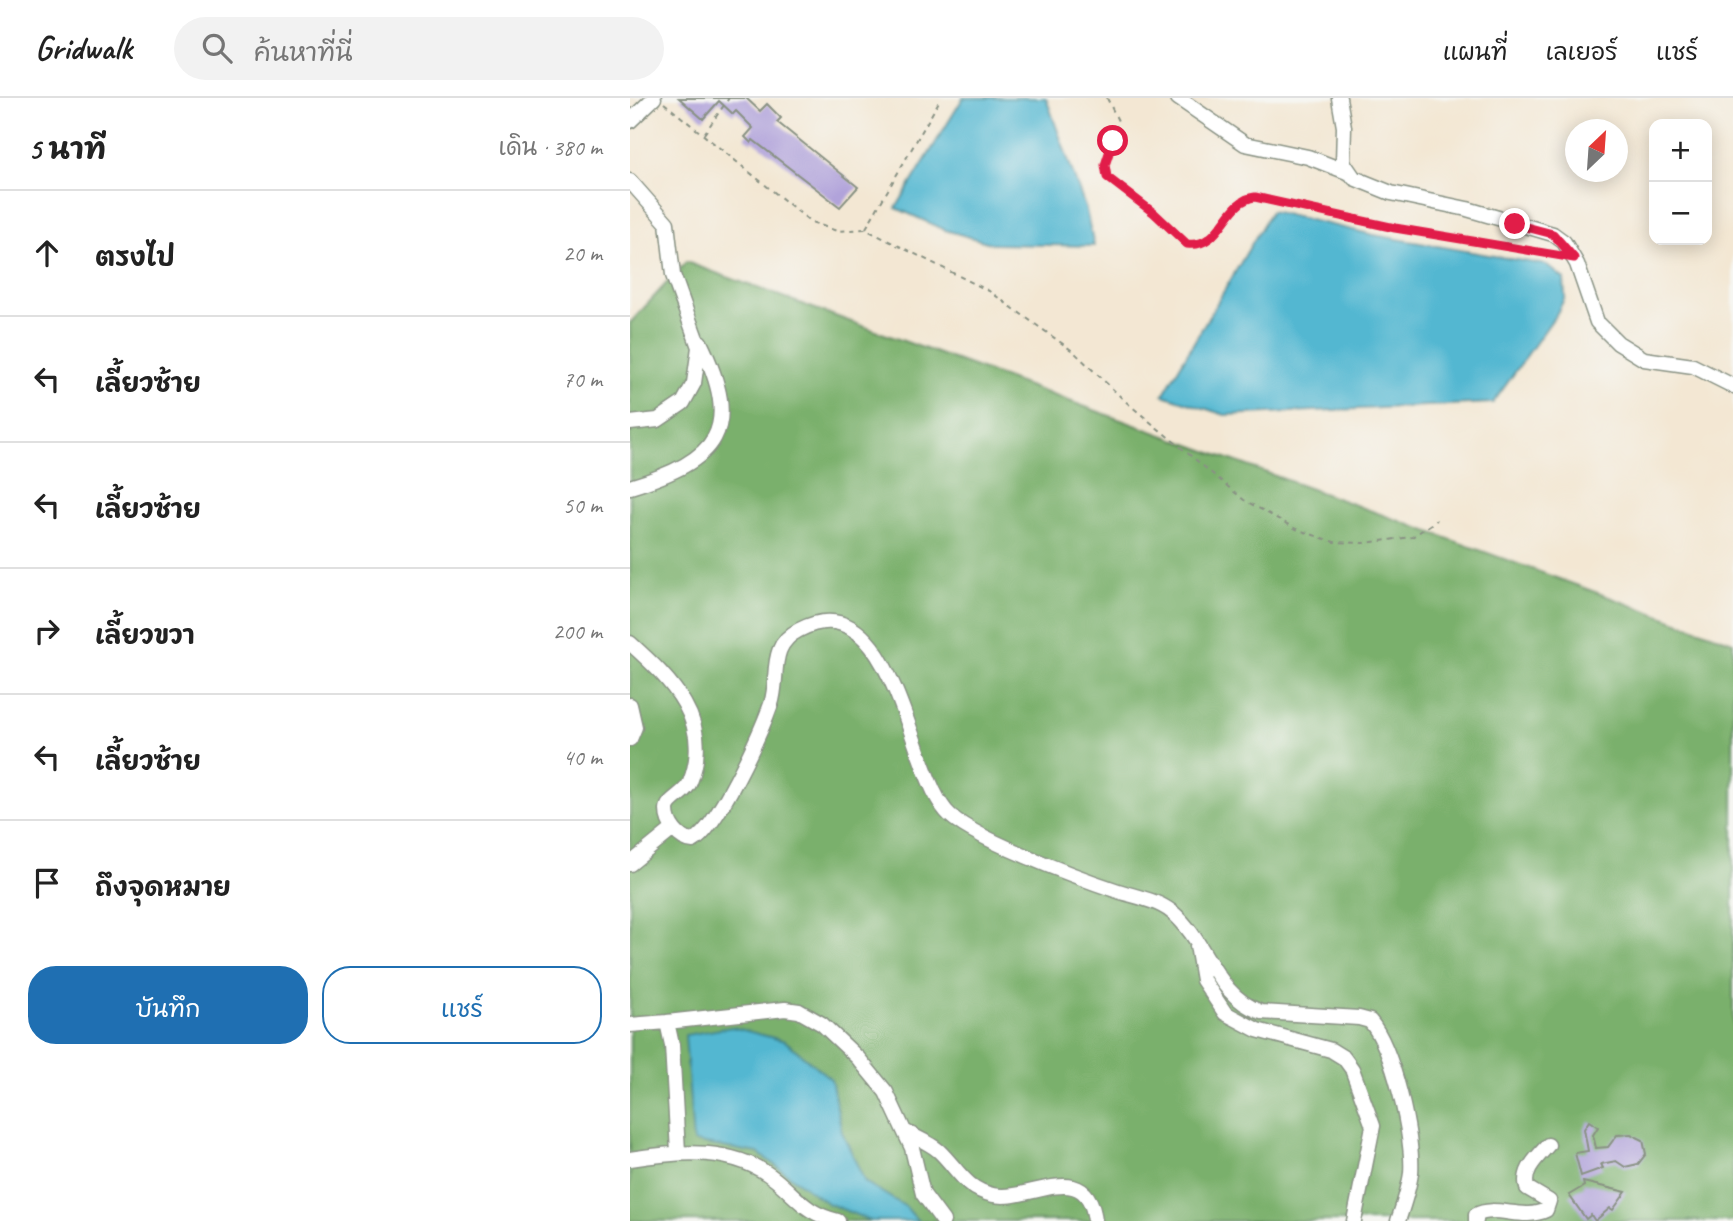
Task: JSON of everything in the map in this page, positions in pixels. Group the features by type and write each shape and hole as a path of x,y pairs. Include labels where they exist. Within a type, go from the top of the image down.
{"street":[{"path":"630,121 655,98"},
{"path":"1178,98 1245,144 1303,156 1347,172 1358,180 1391,193 1467,209 1549,232 1562,240 1574,258 1595,318 1618,343 1644,359 1693,366 1733,386"},
{"path":"1339,98 1344,127 1343,162 1347,172"},
{"path":"630,181 667,223 673,275 722,399 723,416 710,446 691,461 674,472 630,487"},
{"path":"630,423 658,420 683,403 696,375 698,338"},
{"path":"630,643 677,688 694,730 697,753 691,778 684,793 667,807 673,829 686,840 693,841 716,819 770,706 775,661 781,645 807,626 838,623 860,631 874,646 906,719 936,799 948,814 1012,849 1164,906 1188,929 1231,994 1248,1007 1261,1012 1289,1015 1359,1018 1374,1026 1396,1083 1410,1146 1411,1174 1398,1221"},
{"path":"630,705 635,726 630,739"},
{"path":"630,864 673,829"},
{"path":"1197,943 1203,980 1225,1013 1257,1030 1331,1050 1344,1058 1352,1069 1373,1126 1354,1221"},
{"path":"630,1025 776,1009 799,1011 828,1029 878,1081 906,1132 916,1160 923,1194 943,1221"},
{"path":"667,1022 672,1045 678,1152"},
{"path":"906,1132 936,1149 974,1188 992,1195 1012,1196 1040,1187 1068,1186 1086,1195 1093,1206 1094,1221"},
{"path":"1476,1221 1476,1215 1483,1212 1524,1217 1546,1210 1549,1201 1527,1188 1525,1178 1529,1168 1548,1145"},
{"path":"630,1159 678,1152 749,1162 776,1181 805,1209 838,1221"}],"path":[{"path":"655,98 704,134 811,222 837,232 865,229 989,291 1074,352 1125,401 1183,446 1236,493 1290,526 1334,542 1364,543 1412,537 1437,520"},
{"path":"704,134 729,98"},
{"path":"865,229 941,98"},
{"path":"1107,98 1118,121 1105,165 1107,177 1154,213 1187,244 1201,244 1210,239 1242,202 1255,197 1395,228 1574,258"}],"green space":[{"path":"686,262 1733,642 1733,1221 630,1221 630,323"}],"water":[{"path":"963,98 1046,98 1086,210 1094,246 994,244 945,230 896,208"},
{"path":"1271,211 1374,235 1547,265 1564,279 1565,297 1557,313 1493,403 1225,415 1163,395"},
{"path":"732,1027 785,1041 831,1079 842,1132 865,1182 906,1207 918,1221 871,1221 827,1203 758,1153 693,1142 685,1035"}],"building":[{"path":"679,98 746,98 760,111 767,104 781,118 777,122 858,187 840,207 753,140 751,143 745,137 753,128 736,111 733,114 719,101 703,119"},
{"path":"1589,1121 1598,1127 1593,1135 1596,1148 1608,1147 1617,1135 1631,1134 1643,1140 1646,1154 1638,1164 1625,1167 1616,1161 1601,1164 1603,1168 1581,1176 1575,1153 1588,1151 1584,1129"},
{"path":"1583,1182 1626,1192 1613,1210 1610,1208 1595,1221 1591,1215 1586,1219 1569,1195 1584,1186"}],"route":[{"path":"1113,141 1105,165 1107,177 1154,213 1187,244 1201,244 1210,239 1242,202 1255,197 1395,228 1574,258 1562,240 1553,234 1515,224"}]}
